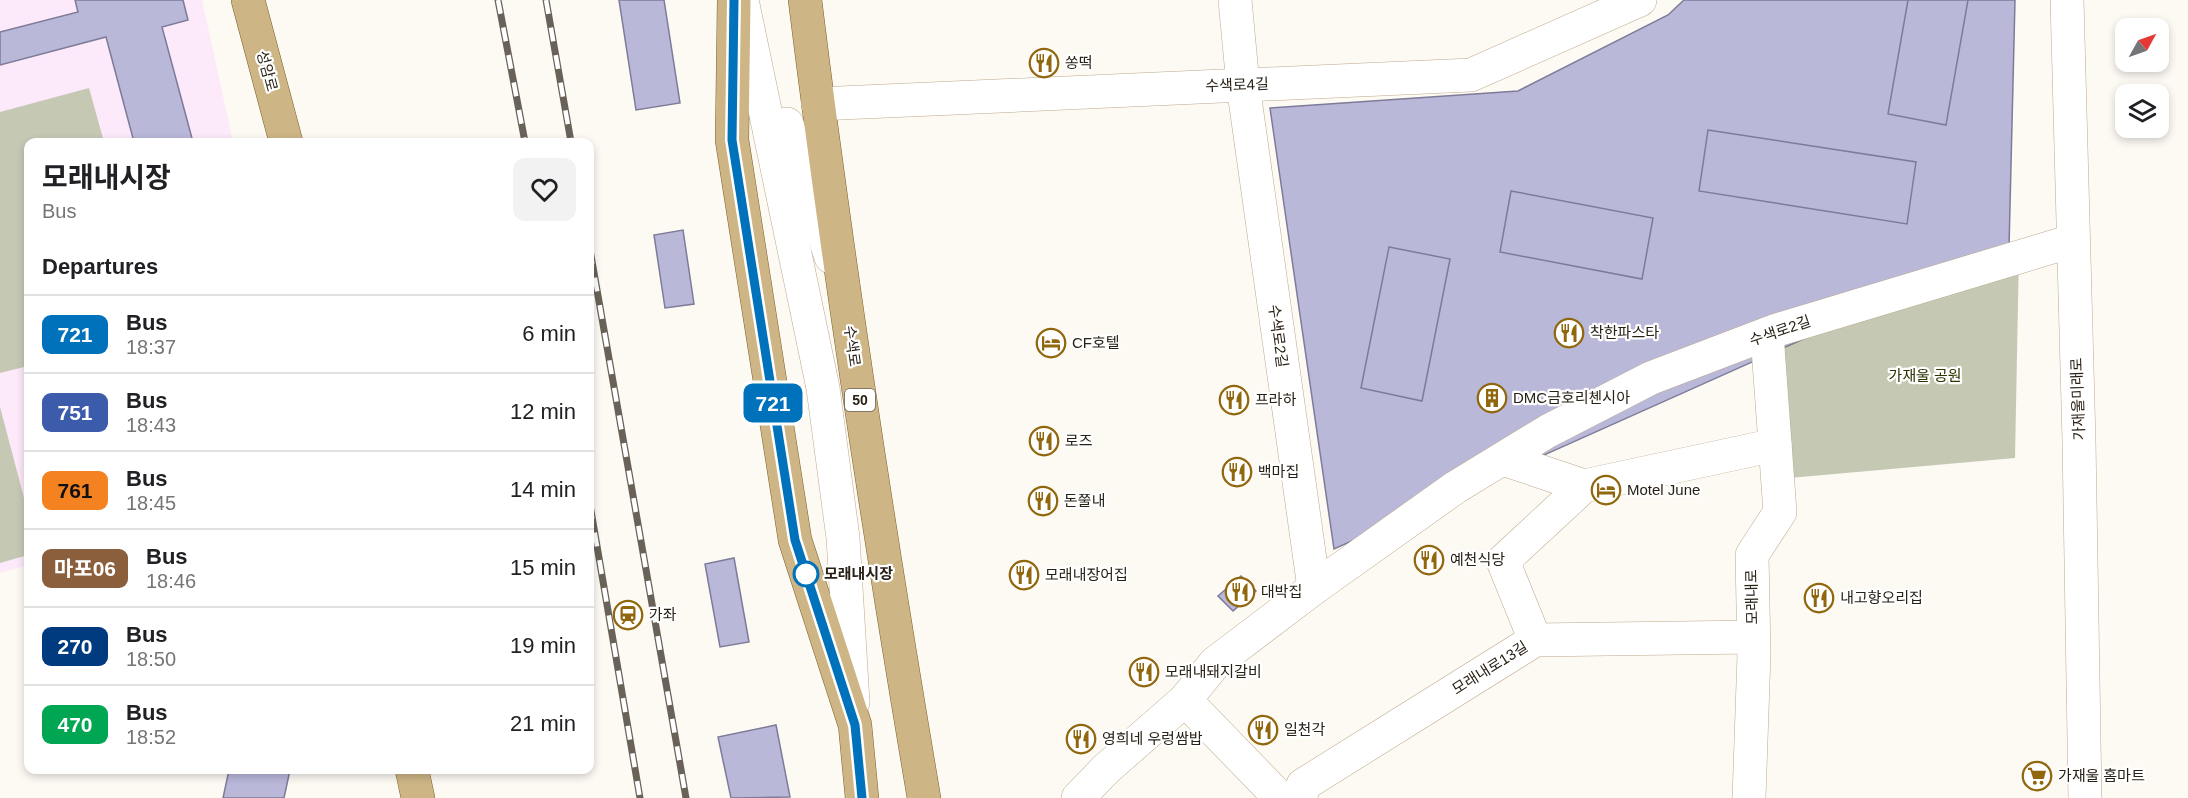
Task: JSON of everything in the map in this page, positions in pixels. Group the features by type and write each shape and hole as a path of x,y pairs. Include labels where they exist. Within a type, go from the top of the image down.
{"main road":[{"name":"성암로","path":"248,0 285,138"},
{"path":"734,0 732,140 795,540 855,725 862,798"},
{"name":"수색로","path":"805,0 845,298 880,534 924,798"},
{"path":"413,774 418,798"}],"street":[{"path":"742,0 823,388 843,538 855,725"},
{"path":"759,0 787,126 845,298"},
{"name":"수색로2길","path":"1235,0 1243,85 1314,588"},
{"name":"수색로4길","path":"818,104 1471,75 1640,0"},
{"name":"가재울미래로","path":"2067,0 2079,441 2085,798"},
{"name":"수색로2길","path":"1078,798 1106,769 1185,700 1215,663 1314,588 1456,487 1548,431 1651,378 1767,334 2072,241"},
{"name":"모래내로","path":"1749,798 1753,637 1752,555 1780,512 1767,334"},
{"path":"1503,459 1584,486 1775,445"},
{"path":"1535,640 1503,561 1584,486"},
{"name":"모래내로13길","path":"1301,798 1303,785 1535,640 1753,637"},
{"path":"1185,700 1280,798"}],"shaded area":[{"path":"0,0 202,0 232,138 24,138 24,566 0,573"}],"green space":[{"path":"89,88 103,138 24,138 24,367 0,373 0,112"},
{"name":"가재울 공원","path":"2019,252 2015,458 1778,479 1777,330"},
{"path":"0,407 24,498 24,556 0,563"}],"building":[{"path":"75,0 183,0 188,20 162,27 192,138 133,138 106,37 0,65 0,32 78,12"},
{"path":"619,0 664,0 680,103 636,110"},
{"name":"DMC금호리첸시아","path":"1684,0 2015,0 2009,247 1334,549 1270,108 1518,91 1668,15"},
{"path":"1908,0 1968,0 1946,125 1888,114"},
{"path":"1708,130 1916,162 1907,224 1699,191"},
{"path":"1511,191 1653,218 1642,279 1500,252"},
{"path":"683,230 694,304 665,308 654,235"},
{"path":"1389,247 1450,259 1422,401 1361,388"},
{"path":"734,558 749,642 720,647 705,564"},
{"path":"1241,576 1256,591 1233,611 1218,596"},
{"path":"776,725 790,797 731,798 718,737"},
{"path":"228,774 289,774 284,798 223,798"}],"railway":[{"path":"498,0 524,138"},
{"path":"546,0 570,138"},
{"path":"594,273 686,798"},
{"path":"594,528 640,798"}],"bus line":[{"name":"721","path":"734,0 732,140 795,540 855,725 862,798"}],"place":[{"name":"쏭떡","path":"1044,63"},
{"name":"착한파스타","path":"1569,333"},
{"name":"CF호텔","path":"1051,343"},
{"name":"DMC금호리첸시아","path":"1492,398"},
{"name":"프라하","path":"1234,400"},
{"name":"로즈","path":"1044,441"},
{"name":"백마집","path":"1237,472"},
{"name":"Motel June","path":"1606,490"},
{"name":"돈쭐내","path":"1043,501"},
{"name":"예천식당","path":"1429,560"},
{"name":"모래내시장","path":"806,574"},
{"name":"모래내장어집","path":"1024,575"},
{"name":"대박집","path":"1240,592"},
{"name":"내고향오리집","path":"1819,598"},
{"name":"가좌","path":"628,615"},
{"name":"모래내돼지갈비","path":"1144,672"},
{"name":"일천각","path":"1263,730"},
{"name":"영희네 우렁쌈밥","path":"1081,739"},
{"name":"가재울 홈마트","path":"2037,776"}]}
